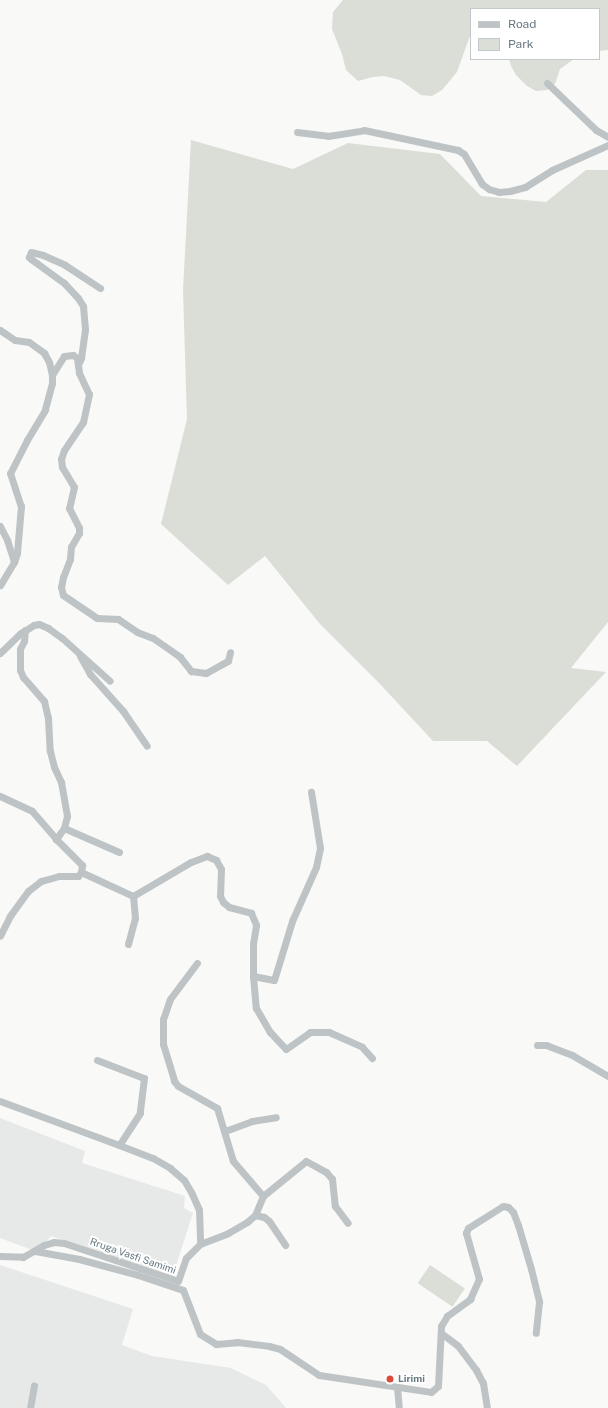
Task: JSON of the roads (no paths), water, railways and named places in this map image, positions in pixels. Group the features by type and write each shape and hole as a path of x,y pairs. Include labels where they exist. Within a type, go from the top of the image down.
{"street":[{"path":"547,83 596,130 608,137"},
{"path":"297,132 328,136 364,130 458,150 464,154 482,184 499,192 525,187 552,170 608,145"},
{"path":"78,365 81,358 85,329 83,306 78,298 64,283 29,257 31,252 43,255 100,288"},
{"path":"0,330 15,340 29,342 44,353 49,362 52,375 52,382 45,410 10,473 21,506 17,553 14,562 0,585"},
{"path":"52,375 64,356 73,355 76,358 79,373 89,394 83,422 64,450 61,459 62,468 74,487 68,508 79,528 80,533 71,547 70,559 61,587 63,595 97,618 118,618 137,632 164,645 180,657 191,671 206,673 228,661 230,652"},
{"path":"0,526 7,540 14,562"},
{"path":"0,653 25,630 39,624 48,628 62,638 110,681"},
{"path":"25,630 24,641 20,649 20,670 23,677 44,701 48,718 50,751 54,768 61,782 67,816 64,828 56,839"},
{"path":"79,654 90,674 124,711 147,746"},
{"path":"253,976 274,980 292,921 316,867 320,848 311,792"},
{"path":"0,796 32,811 56,839 82,865 81,872 78,876 58,876 41,881 32,888 10,916 0,936"},
{"path":"64,828 119,852"},
{"path":"132,896 191,862 207,856 216,860 221,869 220,896 223,902 229,907 251,913 256,925 253,944 253,976 256,1008 282,1046 286,1049 310,1032 329,1032 362,1047 372,1058"},
{"path":"81,872 132,896"},
{"path":"128,944 135,918 132,896"},
{"path":"197,963 170,999 163,1019 163,1044 174,1081 178,1086 217,1108 233,1161 263,1196"},
{"path":"537,1045 546,1045 572,1055 608,1076"},
{"path":"97,1060 144,1078 140,1113 120,1145"},
{"path":"0,1100 153,1158 170,1168 184,1180 192,1194 198,1210 200,1244"},
{"path":"225,1131 252,1121 276,1117"},
{"path":"285,1245 269,1221 264,1217 255,1215 263,1196 306,1161 326,1172 332,1179 335,1206 348,1223"},
{"path":"0,1256 23,1258 35,1251 79,1259 138,1275 183,1290 200,1334 206,1340 216,1344 237,1342 269,1346 280,1349 319,1375 431,1392 438,1386 441,1326 447,1316 470,1299 478,1279 466,1240 466,1233 468,1228 503,1206 508,1207 512,1212 518,1225 531,1270 539,1302 536,1333"},
{"name":"Rruga Vasfi Samimi","path":"35,1251 44,1245 54,1242 64,1243 178,1281 186,1258 200,1244 228,1232 255,1215"},
{"path":"441,1333 458,1346 476,1370 483,1383 487,1408"},
{"path":"30,1408 34,1385"},
{"path":"398,1387 399,1408"}],"place":[{"name":"Lirimi","path":"390,1379"}]}
